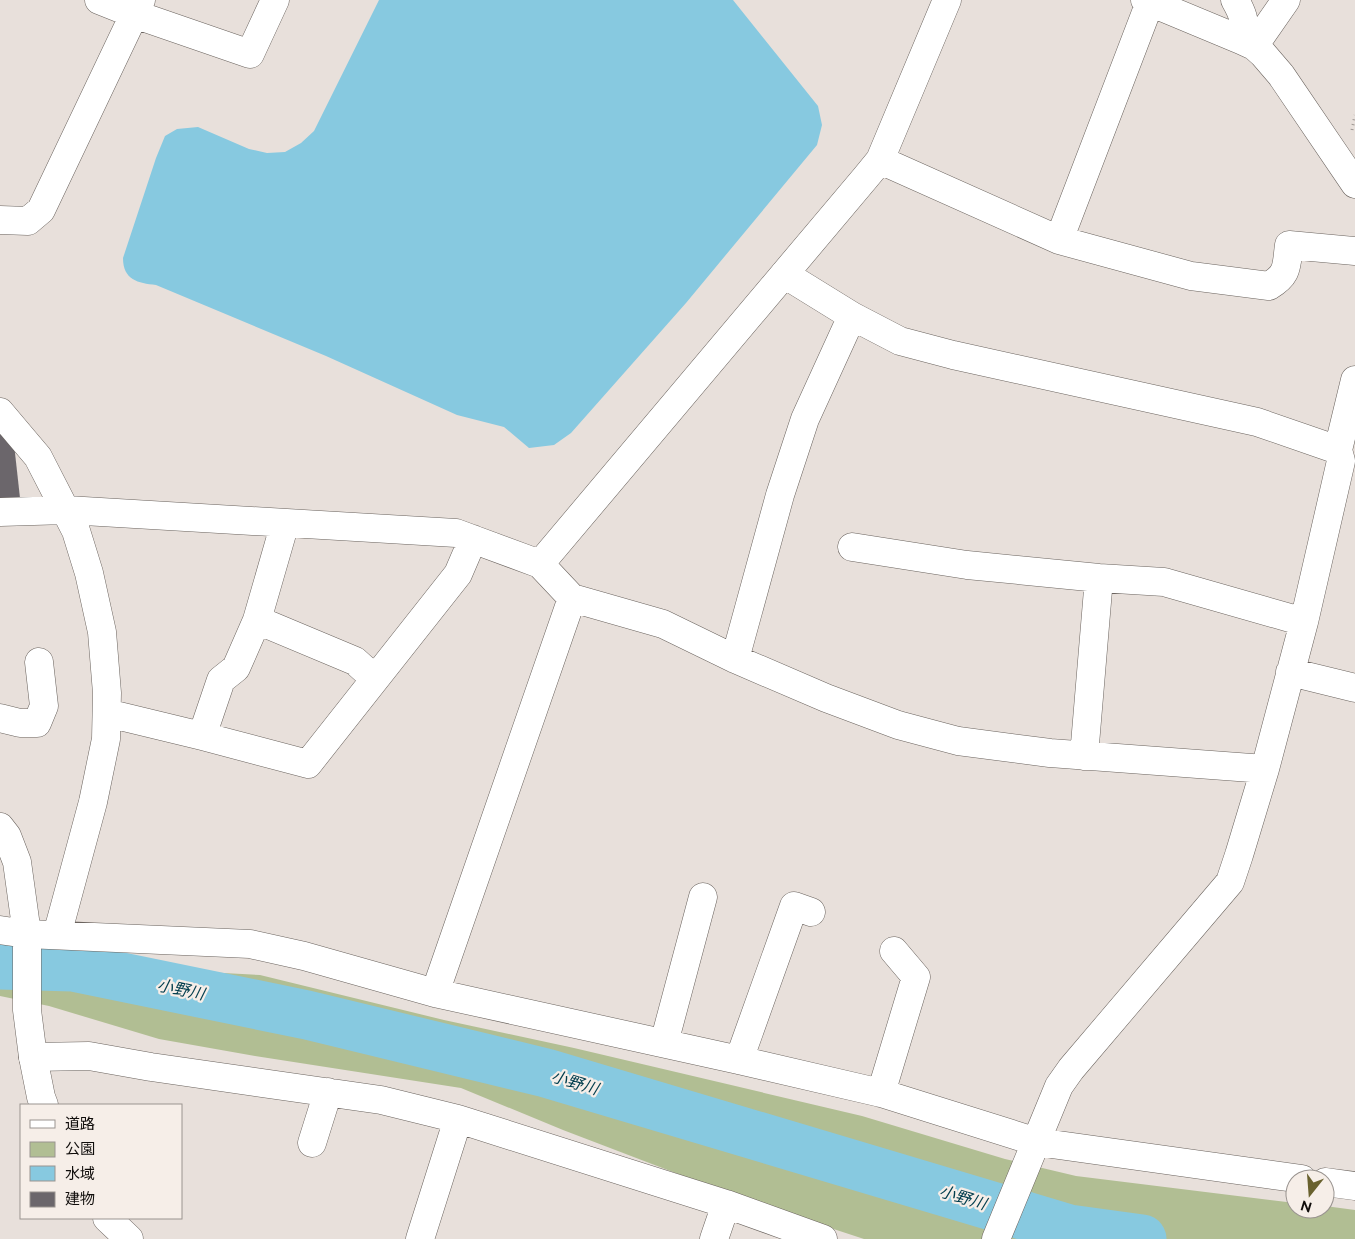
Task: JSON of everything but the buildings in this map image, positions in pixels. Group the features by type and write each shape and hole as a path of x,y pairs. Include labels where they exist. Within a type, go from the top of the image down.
{"street":[{"path":"99,0 138,7 250,54 276,0"},
{"path":"540,564 880,160 947,0"},
{"path":"1235,0 1243,13 1248,43"},
{"path":"1248,43 1286,0"},
{"path":"1059,240 1148,1 1248,43 1263,54 1281,75 1355,184"},
{"path":"0,220 28,221 41,210 138,7"},
{"path":"880,160 1059,240 1191,276 1269,286 1279,280 1286,270 1289,245 1355,251"},
{"path":"784,274 852,316 900,341 953,356 1257,422 1345,459"},
{"path":"736,659 780,495 805,419 852,316"},
{"path":"996,1239 1059,1086 1071,1069 1230,882 1240,855 1265,769 1345,459 1355,380"},
{"path":"0,412 38,457 76,531 84,556 102,632 107,693 106,739 93,802 57,935"},
{"path":"0,512 66,510 456,533 540,564 572,598 663,624 736,659 826,698 915,730 958,742 1050,753 1265,769"},
{"path":"202,736 221,680 236,668 257,620 285,523"},
{"path":"107,713 308,764 458,574 473,539"},
{"path":"852,547 967,565 1099,578 1164,582 1304,622"},
{"path":"1084,756 1099,578"},
{"path":"435,993 572,598"},
{"path":"257,620 355,660 375,679"},
{"path":"0,718 20,723 38,723 44,706 39,662"},
{"path":"1290,672 1355,688"},
{"path":"0,827 7,836 17,862 27,939 27,1010 33,1057 44,1104"},
{"path":"664,1043 704,897"},
{"path":"740,1060 794,906 811,912"},
{"path":"0,930 27,939 57,935 250,944 304,956 435,993 881,1093 1035,1147 1285,1177"},
{"path":"881,1093 916,977 894,951"},
{"path":"33,1057 90,1056 151,1067 381,1100 458,1119 726,1204 823,1239"},
{"path":"312,1143 328,1092"},
{"path":"420,1239 458,1119"},
{"path":"1335,1183 1355,1186"},
{"path":"714,1239 726,1204"},
{"path":"108,1219 129,1239"}],"green space":[{"path":"0,952 113,967 260,975 444,1020 574,1048 862,1116 1005,1159 1076,1176 1285,1202 1285,1219 1335,1219 1335,1207 1355,1210 1355,1239 864,1239 754,1203 563,1130 461,1088 159,1039 49,1006 0,996"}],"water":[{"path":"379,0 733,0 818,106 822,125 817,145 686,303 571,433 554,445 529,448 504,427 457,415 326,356 156,285 133,279 126,271 123,258 165,136 177,129 198,127 249,149 267,153 285,152 301,143 314,131"}],"waterway":[{"name":"小野川","path":"0,965 73,967 307,1015 546,1073 1069,1229 1142,1239"}]}
